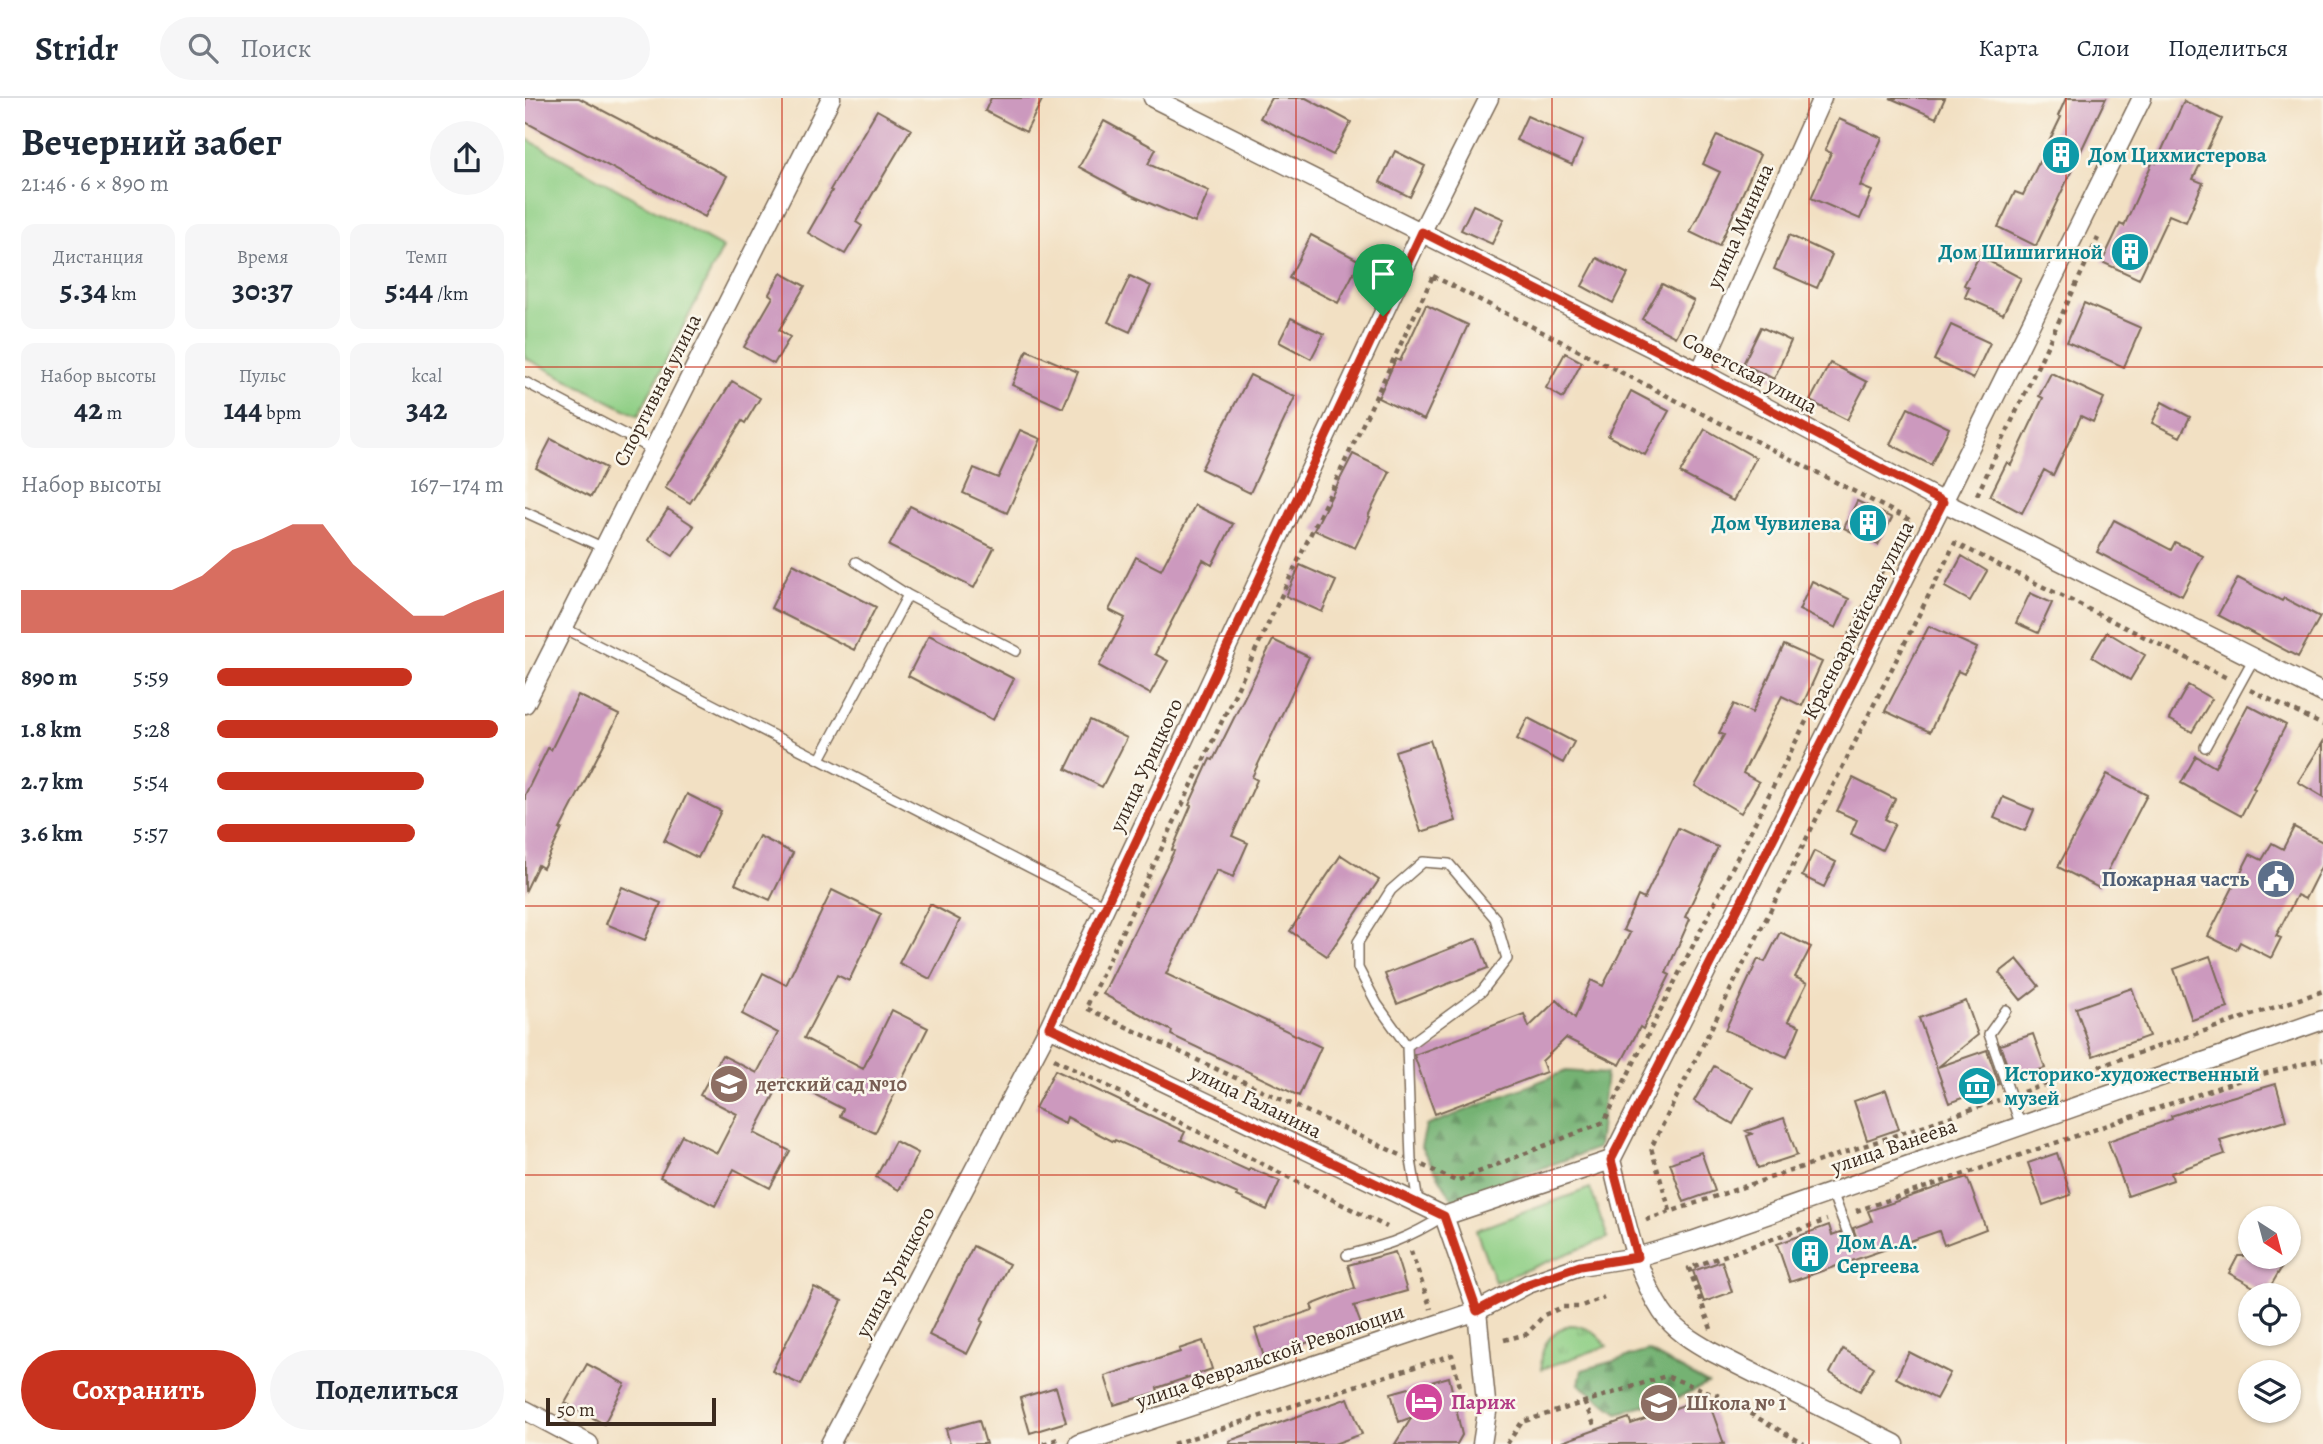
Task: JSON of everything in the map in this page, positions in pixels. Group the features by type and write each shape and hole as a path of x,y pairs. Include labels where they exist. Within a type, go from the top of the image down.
{"street":[{"name":"Спортивная улица","path":"525,704 831,98"},
{"name":"Советская улица","path":"1153,98 1700,372 1943,502 2323,693"},
{"name":"улица Урицкого","path":"830,1444 1049,1027 1422,232 1489,98"},
{"name":"улица Минина","path":"1700,372 1822,98"},
{"name":"Красноармейская улица","path":"1611,1160 1943,502 2142,98"},
{"name":"улица Ванеева","path":"1477,1311 1528,1284 1580,1266 1637,1257 1692,1241 2323,1020"},
{"name":"улица Галанина","path":"1049,1027 1444,1216"},
{"path":"1482,1444 1487,1412 1477,1311 1444,1216 1611,1160 1637,1257 1662,1313 1675,1327 1693,1341 1895,1444"},
{"name":"улица Февральской Революции","path":"1078,1444 1477,1311"},
{"path":"525,1410 589,1444"}],"lane":[{"path":"525,382 652,449"},
{"path":"525,512 604,548"},
{"path":"856,562 908,595 1016,651"},
{"path":"820,759 908,595"},
{"path":"564,628 1105,906"},
{"path":"2205,747 2254,658"},
{"path":"1407,1046 1482,991 1507,959 1495,918 1449,864 1423,862 1391,890 1358,942 1358,968 1377,1004 1407,1046 1411,1160 1418,1204"},
{"path":"2005,1010 1989,1034 2021,1126"},
{"path":"1832,1192 1852,1244"},
{"path":"1347,1255 1407,1238 1444,1216"}],"path":[{"path":"1977,495 2099,234"},
{"path":"1433,276 1908,519 1604,1122 1457,1181 1411,1160 1086,1008 1433,276"},
{"path":"1628,1226 1670,1211 1651,1148 1955,543 2323,725"},
{"path":"1048,1056 1407,1238 1433,1314"},
{"path":"1689,1268 2243,1079 2323,1059"},
{"path":"1504,1340 1527,1335 1544,1315 1563,1307 1579,1307 1604,1297"},
{"path":"1173,1444 1452,1355 1467,1415"},
{"path":"1507,1444 1522,1422 1666,1376 1717,1395 1804,1444"},
{"path":"1584,1402 1596,1429"}],"green space":[{"path":"525,138 723,248 638,416 525,358"},
{"path":"1566,1071 1606,1074 1598,1148 1453,1200 1421,1147 1426,1126"},
{"path":"1590,1188 1608,1238 1495,1282 1476,1230"},
{"path":"1569,1325 1581,1326 1591,1331 1607,1346 1542,1369 1542,1354 1547,1342 1556,1332"},
{"path":"1648,1351 1708,1384 1679,1397 1618,1413 1579,1384 1582,1370"}],"building":[{"path":"525,98 579,98 727,176 705,217 525,122"},
{"path":"991,98 1043,98 1026,132 985,111"},
{"path":"1271,98 1306,98 1351,122 1333,155 1260,118"},
{"path":"1890,98 1945,98 1936,118"},
{"path":"2066,98 2106,98 2036,246 1998,227 2015,192 2023,195 2061,117 2058,116"},
{"path":"2184,101 2222,119 2193,179 2203,183 2186,222 2169,215 2139,279 2102,262 2120,224 2124,226"},
{"path":"877,110 911,129 856,222 862,226 845,254 808,233"},
{"path":"1527,116 1583,141 1572,165 1516,140"},
{"path":"1839,119 1882,138 1860,186 1872,191 1860,219 1811,198 1831,153 1825,150"},
{"path":"1104,121 1156,149 1148,164 1209,191 1195,223 1131,195 1079,167"},
{"path":"1717,135 1760,155 1719,246 1690,232 1720,172 1703,164"},
{"path":"1395,151 1425,166 1410,197 1380,182"},
{"path":"1473,205 1504,219 1492,244 1461,230"},
{"path":"1311,235 1360,261 1338,303 1289,278"},
{"path":"1789,235 1832,255 1817,288 1774,269"},
{"path":"1979,256 2021,278 2003,314 1965,297 1969,288 1964,285"},
{"path":"1597,258 1628,274 1613,303 1582,286"},
{"path":"781,273 805,286 779,330 790,337 774,364 744,347 773,297 769,294"},
{"path":"1130,276 1151,286 1130,332 1108,322"},
{"path":"1662,284 1694,301 1675,337 1642,319"},
{"path":"2084,303 2141,328 2124,367 2067,342"},
{"path":"1426,305 1468,325 1424,420 1378,398 1396,359 1400,361"},
{"path":"1291,318 1324,334 1311,359 1279,342"},
{"path":"1951,325 1990,343 1973,379 1934,360"},
{"path":"1761,327 1791,341 1774,379 1743,364"},
{"path":"1027,350 1078,372 1063,408 1012,385"},
{"path":"1565,353 1582,362 1563,398 1546,388"},
{"path":"1830,363 1867,382 1847,420 1810,401"},
{"path":"2051,373 2104,398 2093,422 2081,416 2053,475 2044,470 2022,513 1990,496 2007,462 2011,465 2043,398 2039,396"},
{"path":"1250,375 1295,397 1250,493 1201,469"},
{"path":"732,381 760,398 745,423 742,421 690,503 665,488"},
{"path":"1631,391 1669,411 1645,455 1608,436"},
{"path":"2162,402 2190,417 2180,437 2152,423"},
{"path":"1908,408 1949,428 1931,465 1890,444"},
{"path":"1705,429 1756,458 1733,501 1680,473"},
{"path":"1020,430 1041,439 1007,513 963,493 974,468 998,478"},
{"path":"551,439 606,468 591,497 536,468"},
{"path":"1353,454 1390,472 1355,548 1314,530"},
{"name":"Дом Чувилева","path":"1857,501 1892,518 1878,545 1844,528"},
{"path":"1195,505 1233,524 1212,565 1203,560 1155,654 1168,661 1150,694 1099,666 1125,618 1109,610 1136,557 1161,570"},
{"path":"910,506 994,548 974,588 889,546"},
{"path":"668,509 694,526 673,556 648,540"},
{"path":"2114,520 2171,550 2175,542 2203,556 2182,596 2097,552"},
{"path":"1962,556 1987,571 1970,601 1945,587"},
{"path":"793,564 876,607 854,650 771,608"},
{"path":"1300,565 1336,581 1322,612 1286,596"},
{"path":"2238,578 2320,617 2298,657 2218,615"},
{"path":"1812,581 1849,599 1836,628 1799,610"},
{"path":"2030,593 2052,603 2038,633 2016,623"},
{"path":"1929,626 1977,648 1964,674 1958,671 1930,732 1885,711"},
{"path":"2107,632 2145,655 2130,680 2092,657"},
{"path":"929,635 1014,679 993,720 908,676"},
{"path":"1273,640 1309,657 1252,777 1257,780 1232,836 1248,843 1233,877 1217,870 1166,974 1321,1047 1299,1096 1171,1035 1172,1031 1103,994 1174,851 1172,850 1191,806 1189,805 1210,759 1213,760"},
{"path":"1784,645 1822,662 1802,706 1782,696 1743,773 1759,782 1741,813 1695,786 1724,735 1719,733 1734,704 1752,713"},
{"path":"2188,685 2212,699 2192,732 2169,719"},
{"path":"578,695 619,715 560,829 543,868 538,865 525,892 525,795"},
{"path":"2248,705 2286,725 2241,816 2181,783 2196,756 2215,767"},
{"path":"1528,718 1574,742 1563,763 1517,739"},
{"path":"1090,720 1127,738 1102,787 1066,769"},
{"path":"1430,740 1456,821 1421,832 1395,751"},
{"path":"2323,742 2323,797 2298,782"},
{"path":"2107,774 2147,795 2099,888 2058,867"},
{"path":"1853,778 1895,799 1885,819 1895,824 1882,850 1851,834 1857,820 1837,811"},
{"path":"687,794 721,811 698,858 664,841"},
{"path":"2003,797 2034,810 2025,831 1994,818"},
{"name":"Пожарная часть","path":"2294,827 2323,842 2323,863 2305,899 2297,895 2276,936 2281,938 2271,958 2240,942 2236,950 2208,936 2250,854 2262,860 2272,843 2283,849"},
{"path":"1678,828 1718,847 1685,917 1690,919 1666,973 1670,975 1643,1029 1640,1027 1620,1065 1566,1038 1542,1061 1546,1072 1435,1114 1414,1055 1524,1014 1529,1027 1557,1000 1575,1018 1591,980 1603,986 1630,933 1623,930 1638,896 1644,899"},
{"path":"759,836 793,853 770,900 735,884"},
{"path":"1814,851 1836,862 1824,887 1802,876"},
{"path":"1341,855 1379,880 1327,956 1290,931"},
{"path":"622,887 661,903 645,940 606,924"},
{"path":"832,890 881,914 849,981 837,975 804,1038 863,1069 892,1010 928,1028 875,1133 840,1116 843,1109 783,1078 754,1133 790,1151 770,1188 734,1169 715,1206 660,1177 682,1135 717,1153 737,1114 700,1095 722,1055 757,1073 778,1033 742,1014 763,973 786,985"},
{"path":"930,904 960,920 930,979 899,963"},
{"path":"1780,932 1811,947 1795,977 1807,983 1788,1021 1800,1026 1787,1057 1725,1030 1758,959 1765,962"},
{"path":"1477,938 1488,968 1397,1004 1385,974"},
{"path":"2210,956 2228,1008 2192,1020 2174,969"},
{"path":"2017,959 2039,986 2021,1000 1999,973"},
{"path":"2132,988 2149,1036 2093,1056 2076,1008"},
{"path":"1966,1001 1978,1035 1938,1067 1987,1050 1999,1084 1949,1103 1919,1018"},
{"path":"2033,1034 2045,1068 2012,1079 2000,1045"},
{"path":"1714,1066 1753,1088 1733,1124 1694,1101"},
{"path":"1055,1070 1185,1132 1181,1140 1249,1171 1250,1168 1280,1181 1267,1210 1237,1196 1238,1194 1115,1140 1114,1142 1067,1117 1065,1123 1035,1108"},
{"path":"2276,1084 2286,1120 2220,1140 2225,1154 2171,1173 2173,1180 2128,1196 2108,1141 2172,1119 2171,1116"},
{"path":"1886,1090 1899,1129 1867,1140 1854,1101"},
{"path":"1784,1118 1797,1155 1758,1168 1747,1136 1752,1134 1746,1131"},
{"path":"895,1141 918,1153 899,1190 876,1177"},
{"path":"1701,1152 1715,1191 1684,1202 1670,1163"},
{"path":"2057,1153 2071,1195 2043,1205 2028,1163"},
{"path":"1967,1177 1986,1229 1944,1245 1939,1231 1790,1282 1777,1244 1829,1225 1832,1235 1840,1232 1847,1249 1854,1251 1859,1244 1853,1228 1872,1221 1868,1211"},
{"path":"973,1246 1009,1264 967,1354 929,1335"},
{"path":"1395,1252 1407,1291 1354,1306 1362,1327 1264,1357 1255,1329 1313,1310 1311,1305 1355,1288 1348,1265"},
{"path":"2238,1256 2238,1269 2281,1269 2272,1283 2247,1283 2229,1273"},
{"path":"1722,1261 1732,1292 1704,1302 1693,1271"},
{"path":"814,1287 842,1301 801,1385 772,1371"},
{"path":"1203,1341 1212,1369 1157,1388 1158,1392 1114,1405 1105,1376 1180,1352 1179,1349"},
{"path":"1843,1349 1874,1367 1860,1391 1830,1373"},
{"path":"1909,1352 1950,1373 1936,1399 1896,1378"},
{"path":"587,1364 625,1384 604,1424 565,1403"},
{"name":"Париж","path":"1449,1377 1462,1435 1457,1444 1395,1444 1412,1417 1399,1422 1391,1393"},
{"path":"1056,1387 1066,1422 1030,1433 1020,1398"},
{"path":"1348,1398 1362,1434 1334,1444 1229,1444 1229,1441"},
{"path":"1708,1400 1724,1444 1562,1444 1629,1418 1631,1424 1692,1402 1693,1405"},
{"path":"979,1420 986,1444 950,1444 946,1429"}],"place":[{"name":"Дом Цихмистерова","path":"2061,155"},
{"name":"Дом Шишигиной","path":"2130,252"},
{"name":"Дом Чувилева","path":"1868,523"},
{"name":"Пожарная часть","path":"2276,879"},
{"name":"детский сад №10","path":"729,1084"},
{"name":"Историко-художественный музей","path":"1977,1086"},
{"name":"Дом А.А. Сергеева","path":"1810,1254"},
{"name":"Париж","path":"1424,1402"},
{"name":"Школа № 1","path":"1659,1403"}],"route":[{"path":"1422,232 1700,372 1943,502 1611,1160 1637,1257 1580,1266 1528,1284 1477,1311 1444,1216 1049,1027 1383,316 1422,232"}]}
